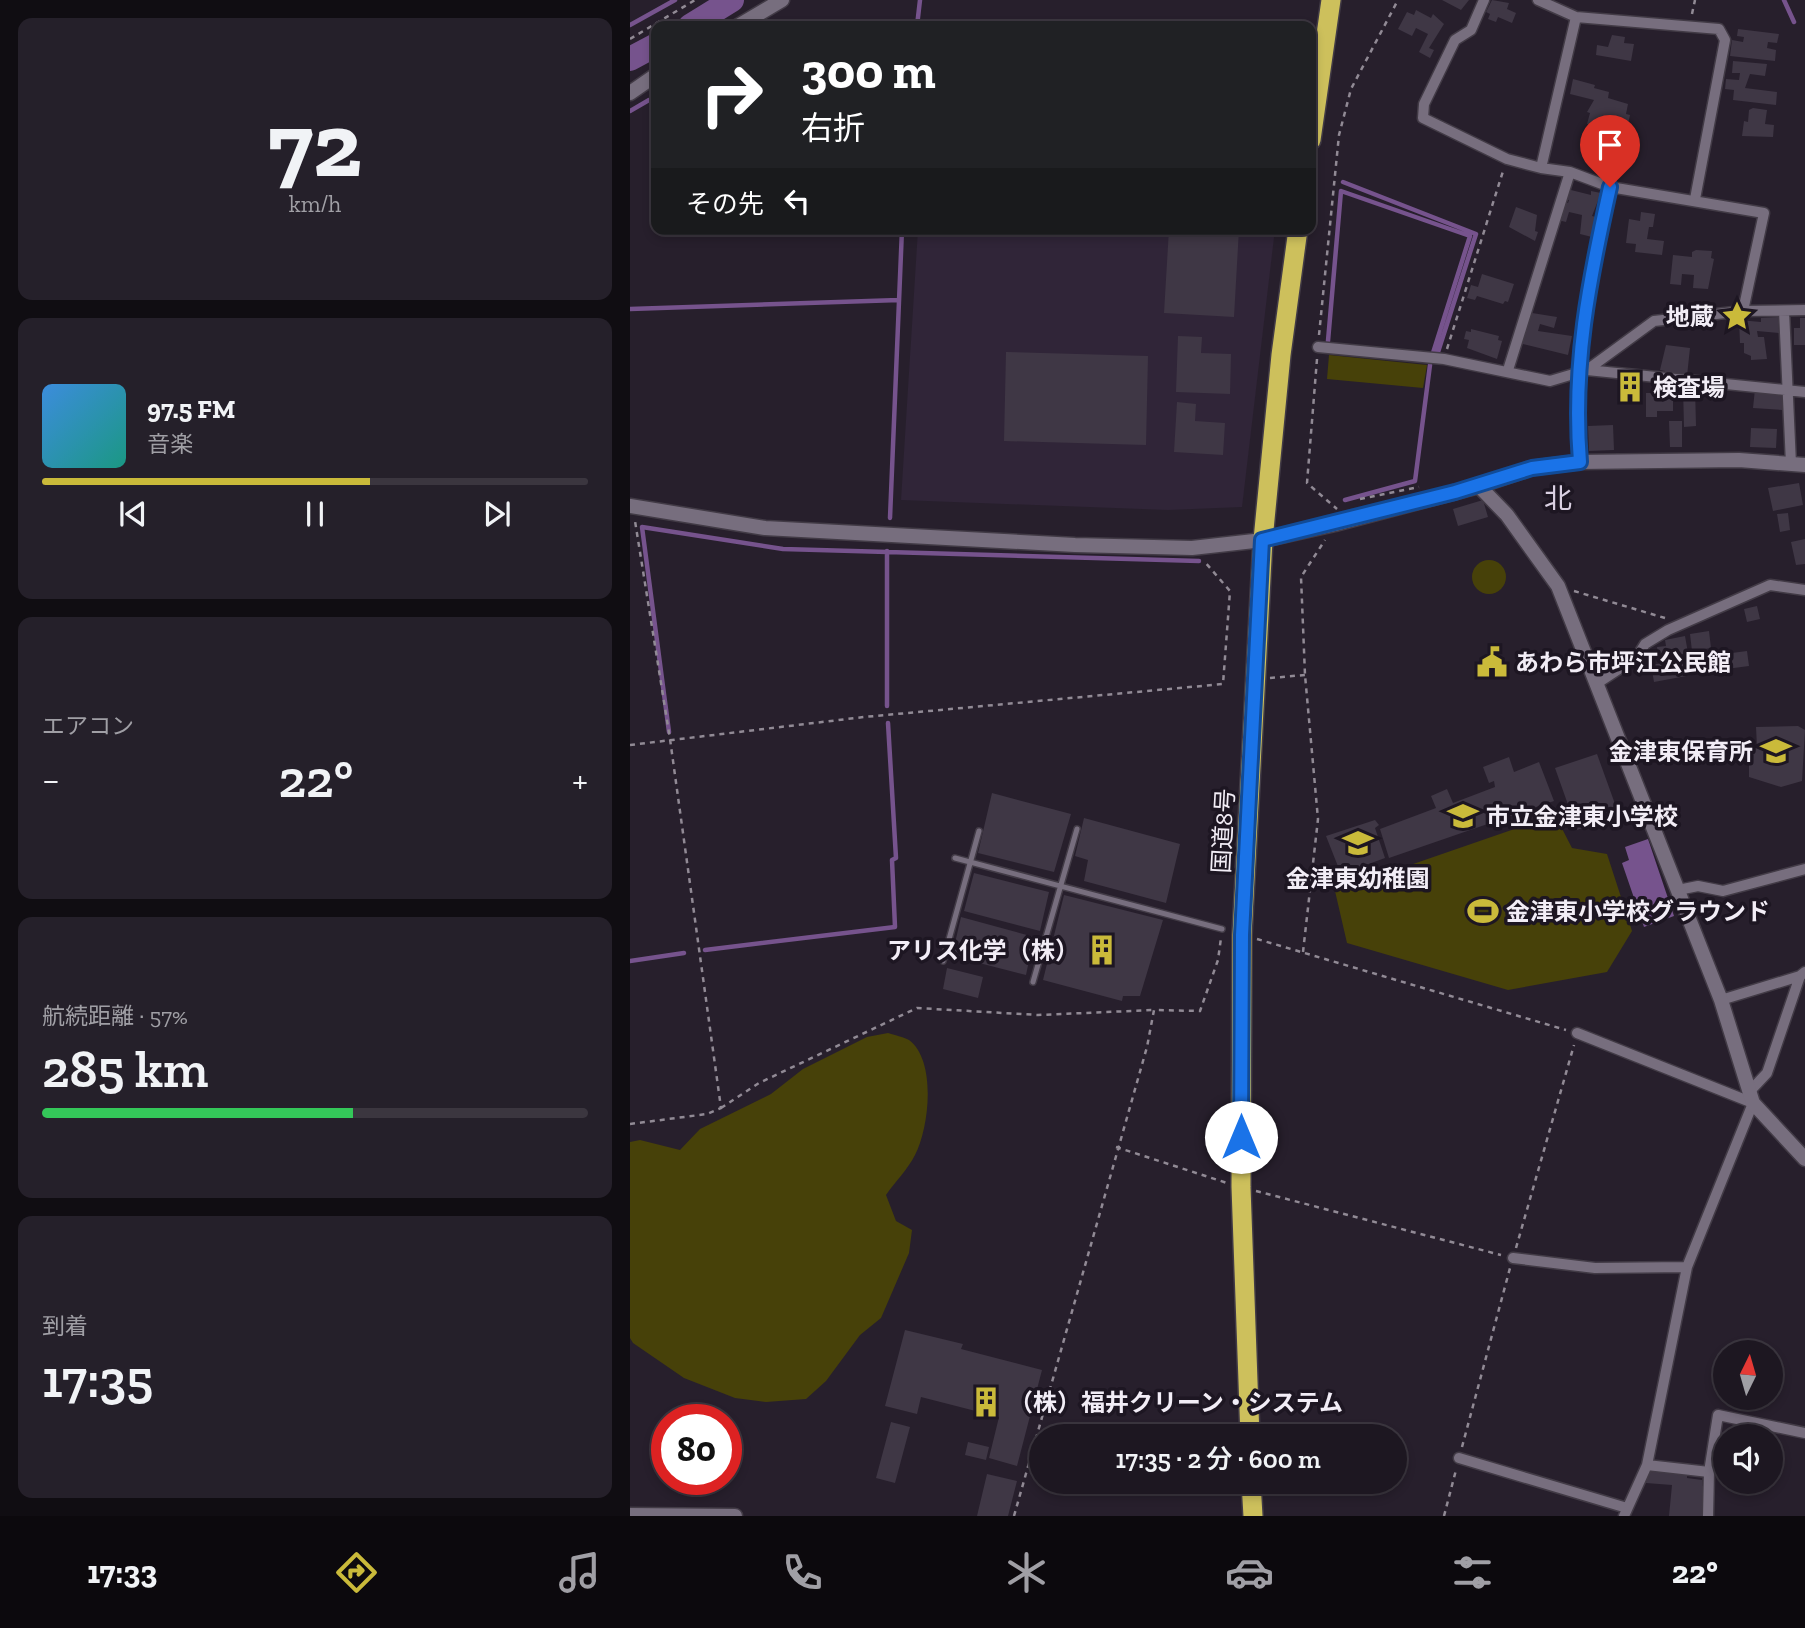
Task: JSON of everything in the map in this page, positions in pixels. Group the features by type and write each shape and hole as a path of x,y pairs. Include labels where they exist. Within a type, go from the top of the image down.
{"highway":[{"path":"1316,105 1331,0"},
{"name":"国道8号","path":"1250,1424 1241,1187 1242,935 1262,540 1281,355 1297,235"},
{"path":"1252,1494 1253,1516"}],"street":[{"path":"760,20 782,0"},
{"path":"1484,0 1471,30 1455,40 1423,104 1423,118 1507,159 1570,172 1610,187 1696,199 1764,213 1743,311"},
{"path":"1538,0 1576,17 1719,29 1725,40 1696,199"},
{"path":"1541,168 1576,17"},
{"path":"630,93 651,78"},
{"path":"1508,370 1570,172"},
{"path":"1580,462 1585,298 1610,187"},
{"path":"1582,373 1654,321 1743,311 1805,310"},
{"path":"631,507 765,528 1075,545 1192,548 1262,540 1335,524 1479,486 1532,468 1580,462 1739,460 1798,464 1788,390 1784,311"},
{"path":"1318,346 1444,359 1550,380 1582,373 1805,391"},
{"path":"1479,486 1507,515 1558,586 1721,1000 1752,1096 1805,1159"},
{"path":"1596,684 1637,657 1645,644 1684,624 1770,586 1805,590"},
{"path":"1678,890 1698,886 1723,891 1805,869"},
{"path":"1721,1000 1802,974"},
{"path":"1459,1458 1625,1512 1647,1465 1687,1267 1752,1096 1767,1073 1802,974"},
{"path":"1577,1033 1752,1096"},
{"path":"1513,1258 1595,1268 1687,1267"},
{"path":"1708,1516 1709,1472 1718,1415 1805,1433"},
{"path":"1647,1465 1709,1472"},
{"path":"630,1515 735,1516"}],"lane":[{"path":"1033,982 1077,830"},
{"path":"943,961 968,862 979,831"},
{"path":"956,858 1222,929"}],"path":[{"path":"660,21 695,0"},
{"path":"1303,952 1318,819 1305,675 1301,577 1335,524 1337,507 1307,483 1339,135 1351,89 1398,0"},
{"path":"1689,26 1695,0"},
{"path":"630,39 651,26"},
{"path":"1444,359 1507,159"},
{"path":"631,507 670,739 721,1108"},
{"path":"630,745 1223,684 1230,591 1192,548"},
{"path":"1558,586 1684,624"},
{"path":"1255,679 1305,675"},
{"path":"630,1124 707,1114 759,1083 916,1008 1038,1015 1154,1010 1200,1011 1218,960 1222,929"},
{"path":"1242,935 1577,1033 1444,1516"},
{"path":"1014,1516 1116,1147 1147,1047 1154,1010"},
{"path":"1116,1147 1241,1187 1513,1258"}],"shaded area":[{"path":"918,235 1274,235 1242,507 1168,510 901,500"},
{"path":"1329,355 1427,365 1423,388 1327,379"},
{"path":"1489,560 1501,565 1506,577 1501,589 1489,594 1477,589 1472,577 1477,565"},
{"name":"金津東小学校グラウンド","path":"1555,815 1572,848 1607,854 1632,931 1607,972 1508,990 1347,943 1335,891"},
{"path":"1648,839 1674,916 1644,927 1622,863 1629,860 1625,847"},
{"path":"888,1033 909,1040 918,1050 924,1063 928,1095 924,1129 915,1155 886,1195 896,1221 912,1230 909,1253 881,1318 860,1335 826,1381 806,1399 766,1402 735,1398 684,1378 633,1343 630,1338 630,1142 640,1140 680,1150 700,1129 771,1094 803,1069 867,1037"}],"building":[{"path":"1442,0 1469,0 1461,10"},
{"path":"1492,0 1509,3 1507,9 1516,13 1512,23 1498,17 1496,22 1488,19 1490,14 1486,12"},
{"path":"1416,10 1431,18 1433,14 1444,24 1429,48 1434,50 1430,58 1419,52 1428,34 1416,28 1412,36 1398,29 1407,12 1414,15"},
{"path":"1738,29 1779,34 1777,43 1768,42 1767,48 1776,50 1775,61 1730,56 1732,40 1743,42 1744,37 1737,36"},
{"path":"1612,35 1625,37 1624,43 1634,44 1631,61 1596,55 1597,45 1608,47"},
{"path":"1733,61 1767,64 1765,76 1750,74 1745,88 1777,92 1776,105 1733,100 1734,90 1725,89 1726,79 1739,80 1740,73 1732,73"},
{"path":"1573,79 1595,85 1594,88 1609,92 1608,98 1628,104 1626,114 1630,115 1627,129 1606,123 1604,129 1587,124 1590,113 1587,112 1594,100 1570,94"},
{"path":"1749,110 1767,110 1765,124 1774,125 1773,137 1742,136 1744,121 1748,122"},
{"path":"1571,190 1591,195 1591,191 1601,193 1592,216 1596,217 1592,237 1580,234 1582,215 1569,212 1566,222 1554,219 1558,201 1568,203 1569,200 1564,199"},
{"path":"1516,207 1537,215 1535,231 1538,232 1535,241 1509,227"},
{"path":"1641,212 1655,214 1647,239 1664,241 1662,255 1635,252 1636,244 1626,243 1629,219 1640,221"},
{"path":"1169,235 1239,235 1234,317 1164,313"},
{"path":"1712,251 1711,258 1714,259 1708,289 1693,288 1694,275 1682,274 1681,285 1670,284 1673,255 1692,257 1692,252"},
{"path":"1482,274 1514,284 1508,302 1503,304 1477,296 1475,300 1467,298 1471,285 1478,287"},
{"path":"1526,312 1557,317 1554,328 1540,324 1538,331 1572,336 1568,355 1519,343"},
{"path":"1778,317 1779,333 1757,331 1758,337 1764,337 1767,359 1751,360 1751,356 1744,353 1744,343 1740,343 1739,320 1761,322 1761,318"},
{"path":"1800,318 1805,318 1805,345 1794,345 1794,328 1800,328"},
{"path":"1471,329 1499,336 1498,340 1502,341 1497,359 1467,348 1469,340 1464,339 1466,331 1471,332"},
{"path":"1178,336 1202,337 1201,353 1231,354 1230,394 1176,392"},
{"path":"1666,345 1690,348 1687,376 1664,374 1665,371 1660,370"},
{"path":"1006,352 1148,356 1146,445 1004,441"},
{"name":"検査場","path":"1623,379 1638,379 1638,396 1623,396"},
{"path":"1658,387 1673,387 1673,411 1657,411 1657,417 1646,417 1646,393 1658,393"},
{"path":"1683,387 1695,387 1696,426 1684,427"},
{"path":"1755,389 1784,391 1783,410 1753,408"},
{"path":"1177,402 1196,404 1195,421 1225,423 1223,455 1174,452"},
{"path":"1669,421 1682,421 1682,447 1670,447"},
{"path":"1613,425 1614,450 1589,451 1588,426"},
{"path":"1751,428 1777,429 1776,448 1750,447"},
{"path":"1799,483 1803,505 1773,511 1768,488"},
{"path":"1483,500 1488,517 1458,526 1453,509"},
{"path":"1788,513 1790,530 1780,532 1777,514"},
{"path":"1805,539 1805,564 1796,565 1791,542"},
{"path":"1757,606 1760,619 1747,622 1744,609"},
{"path":"1709,631 1711,648 1692,651 1690,634"},
{"path":"1685,636 1688,653 1659,658 1657,647 1666,646 1665,640"},
{"path":"1747,651 1749,666 1711,671 1709,656"},
{"path":"1694,658 1697,674 1654,682 1651,665"},
{"path":"1798,726 1805,730 1802,781 1781,787 1749,777 1749,746 1757,747 1756,727"},
{"path":"1597,754 1619,815 1577,830 1555,768"},
{"path":"1509,757 1514,772 1539,762 1554,801 1389,858 1380,829 1436,808 1431,796 1447,789 1453,803 1495,787 1494,781 1489,783 1483,767"},
{"path":"992,793 1071,814 1054,872 978,853"},
{"path":"1084,818 1180,844 1166,903 1084,881 1088,860 1075,856"},
{"path":"1375,820 1379,825 1375,828 1385,858 1341,874 1326,836"},
{"path":"974,873 1049,892 1040,931 964,911"},
{"name":"アリス化学（株）","path":"1064,895 1163,920 1140,996 1123,996 1122,1001 1043,980"},
{"path":"961,917 1034,937 1026,975 952,956"},
{"path":"947,968 983,977 978,998 943,989"},
{"name":"（株）福井クリーン・システム","path":"905,1330 963,1344 961,1349 1042,1370 1017,1466 989,1458 999,1417 921,1397 917,1414 885,1406"},
{"path":"891,1422 910,1427 895,1483 876,1478"},
{"path":"968,1442 989,1447 986,1460 965,1455"},
{"path":"1648,1469 1687,1473 1687,1478 1702,1480 1702,1486 1706,1487 1704,1516 1669,1516 1672,1485 1646,1483"},
{"path":"987,1474 1017,1481 1008,1516 977,1516"}],"waterway":[{"path":"630,25 675,0"},
{"path":"698,21 732,0"},
{"path":"918,21 920,0"},
{"path":"1784,0 1794,22"},
{"path":"630,59 651,48"},
{"path":"630,111 651,101"},
{"path":"1343,182 1476,234 1438,352"},
{"path":"1328,341 1341,191 1470,236 1433,353"},
{"path":"890,518 902,235"},
{"path":"630,309 899,300"},
{"path":"1345,500 1415,481 1430,365"},
{"path":"669,732 642,527 783,549 1199,561"},
{"path":"887,551 887,706"},
{"path":"705,950 895,927 892,860 896,858 888,723"},
{"path":"630,961 684,953"}],"place":[{"name":"地蔵","path":"1737,316"},
{"name":"検査場","path":"1630,387"},
{"name":"あわら市坪江公民館","path":"1492,662"},
{"name":"金津東保育所","path":"1776,751"},
{"name":"市立金津東小学校","path":"1463,816"},
{"name":"金津東幼稚園","path":"1358,843"},
{"name":"金津東小学校グラウンド","path":"1483,911"},
{"name":"アリス化学（株）","path":"1102,950"},
{"name":"（株）福井クリーン・システム","path":"986,1402"}],"district":[{"name":"北","path":"1558,498"}],"route":[{"path":"1241,1137 1242,935 1262,540 1335,524 1479,486 1532,468 1580,462 1577,375 1585,298 1610,187"}]}
